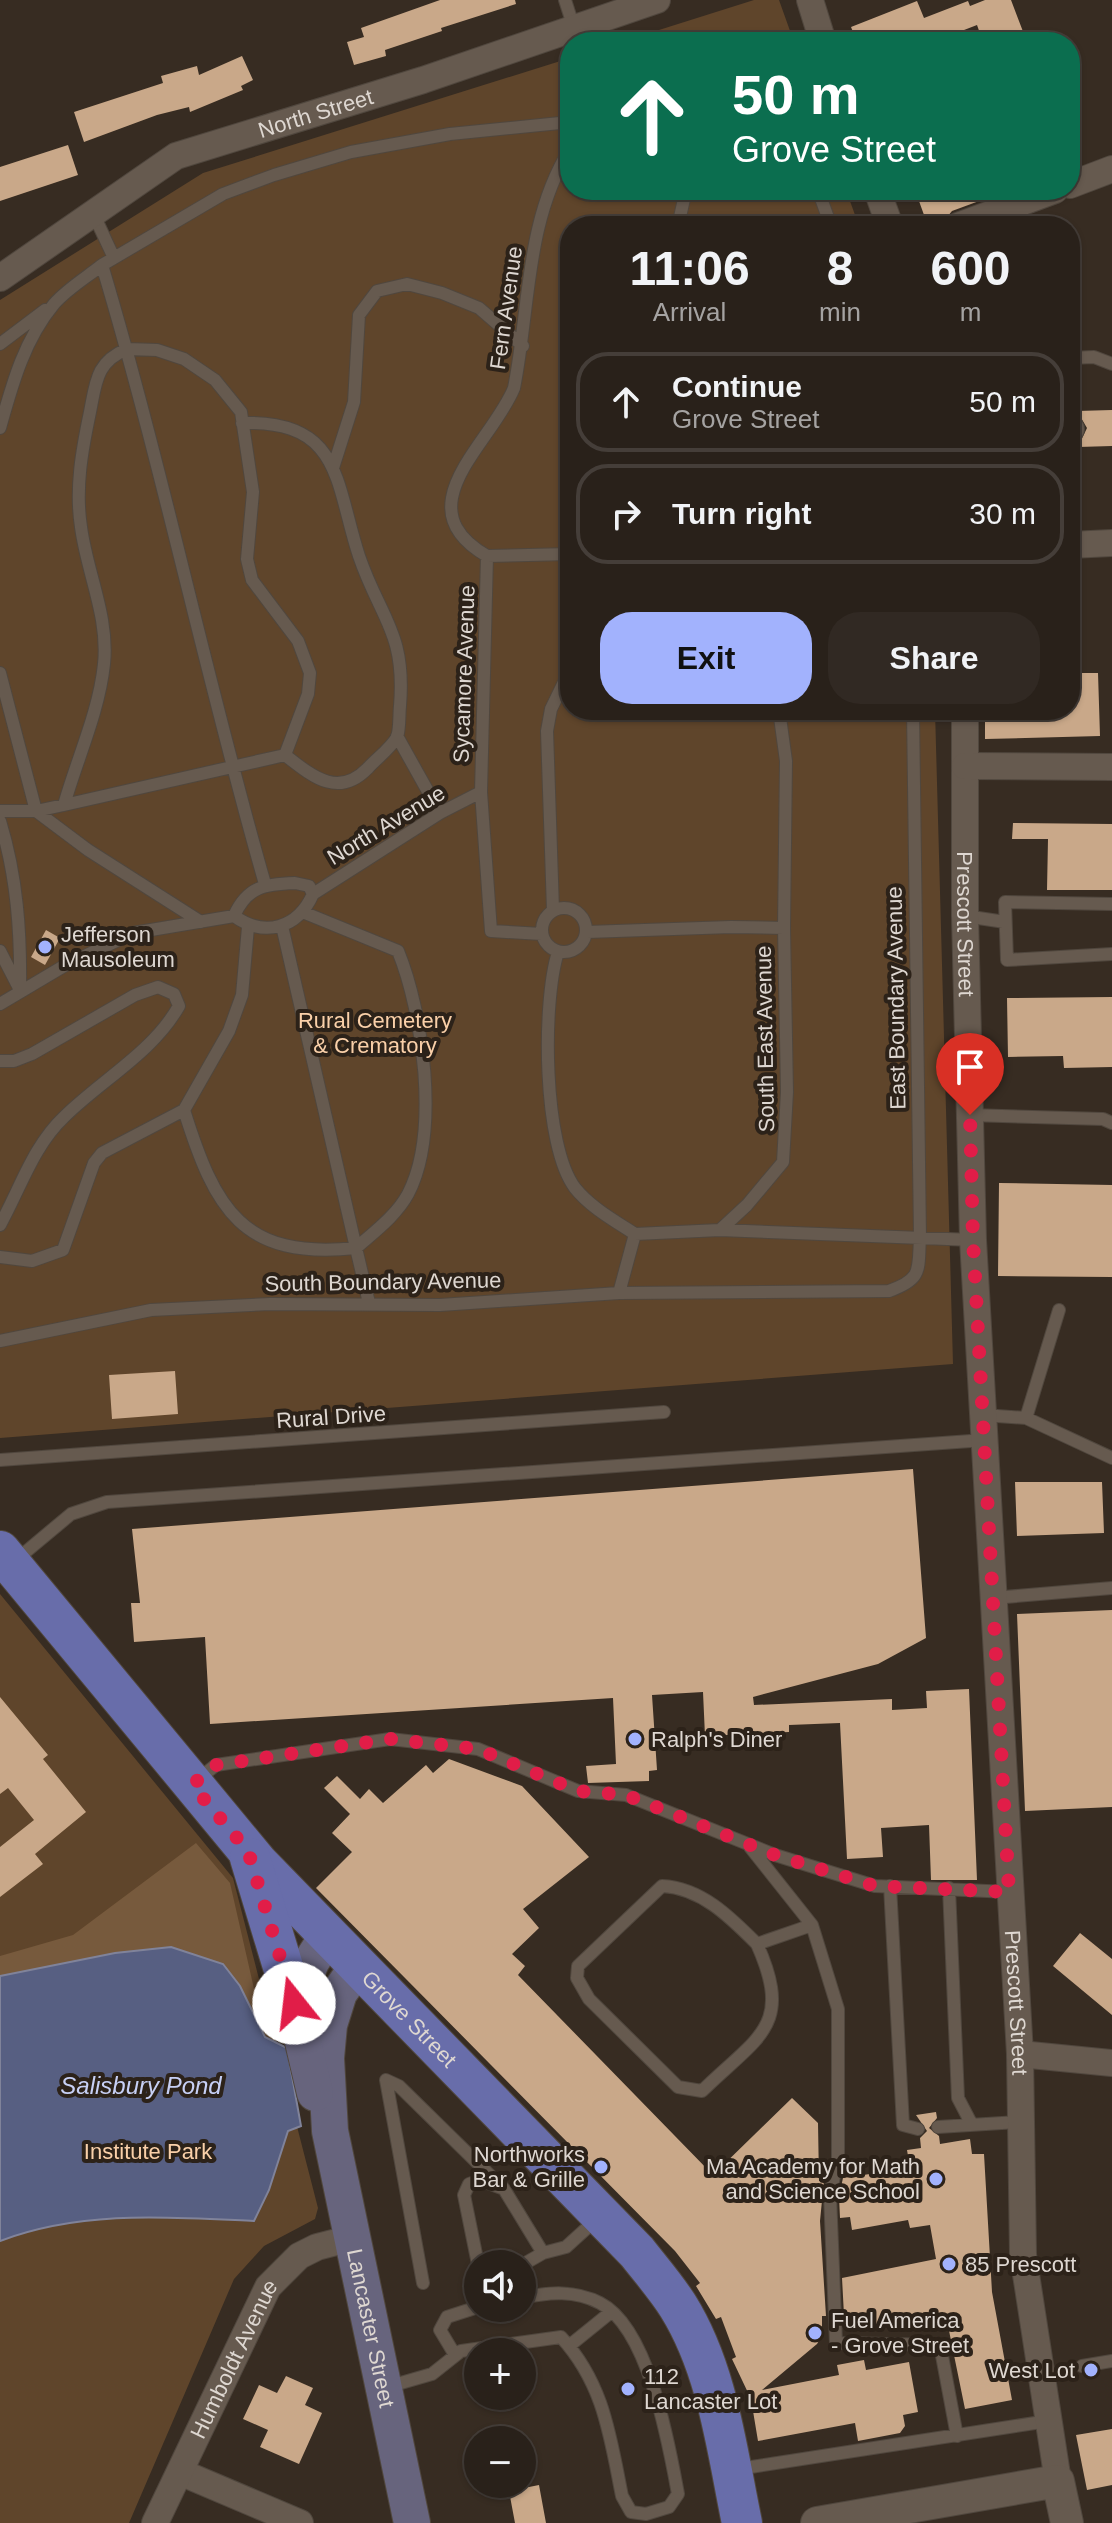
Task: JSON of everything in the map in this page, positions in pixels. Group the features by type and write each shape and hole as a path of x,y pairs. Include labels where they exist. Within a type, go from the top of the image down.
{"main road":[{"name":"Grove Street","path":"6,1558 248,1851 637,2252 679,2308 711,2386 742,2523"},
{"path":"248,1851 294,2003"},
{"path":"294,2003 311,1962 328,1935"},
{"name":"Lancaster Street","path":"358,1966 339,1993 329,2025 326,2058 330,2131 412,2523"},
{"name":"Lancaster Street","path":"294,2003 311,2082 330,2131"}],"street":[{"name":"North Street","path":"562,32 657,0"},
{"path":"810,0 820,32"},
{"name":"North Street","path":"0,278 176,156 560,33"},
{"path":"1080,181 1112,169"},
{"path":"985,216 1028,200"},
{"path":"1080,545 1112,543"},
{"name":"Prescott Street","path":"965,720 965,916 973,1240 1020,2054 1023,2255 1067,2523"},
{"path":"965,766 1112,767"},
{"path":"1020,2054 1112,2063"},
{"name":"Humboldt Avenue","path":"155,2523 261,2300 275,2278 308,2252 352,2238"},
{"path":"180,2472 300,2523"},
{"path":"817,2523 1058,2481"}],"lane":[{"path":"565,0 574,28"},
{"path":"0,344 102,265 223,194 351,152 450,134 560,123"},
{"name":"Fern Avenue","path":"487,556 458,533 453,485 464,464 505,410 523,346 540,220 560,168"},
{"path":"94,215 114,258"},
{"path":"102,265 127,349 231,768 265,884"},
{"path":"333,468 354,402 359,315 377,291 407,284 442,293 479,308 523,346"},
{"path":"0,428 13,379 29,342 55,303"},
{"path":"64,805 97,701 104,663 102,617 81,528 80,457 103,365 111,356 127,349 157,350 184,359 215,380 233,399 242,423 253,492 247,559 252,580 298,641 307,657 310,673 305,705 285,755"},
{"path":"1080,358 1094,357 1112,364"},
{"path":"242,423 290,426 311,439 333,468 345,495 359,556 395,634 402,682 397,736 440,813"},
{"path":"487,556 560,554"},
{"name":"Sycamore Avenue","path":"487,556 481,792 491,931 542,934"},
{"path":"0,673 36,811 88,850 201,922"},
{"path":"553,910 572,909 581,914 587,932 582,944 572,952 558,952 547,945 542,934 544,921 553,910 547,731 551,709 560,691"},
{"name":"South East Avenue","path":"720,1230 771,1180 783,1162 786,1148 786,761 780,720"},
{"name":"East Boundary Avenue","path":"912,1283 916,1277 920,1237 913,720"},
{"path":"0,811 36,811 285,755 322,781 332,785 347,784 360,776 397,736"},
{"name":"North Avenue","path":"313,894 440,813 481,792"},
{"path":"0,821 16,891 20,991"},
{"path":"0,1004 133,933 234,916 248,927 282,926 305,913 313,894 309,886 295,883 265,884 249,891 234,916"},
{"path":"1112,904 1005,902 1007,960 1112,954"},
{"path":"184,1110 215,1192 236,1219 256,1234 283,1246 309,1251 356,1248 388,1220 408,1194 419,1159 425,1104 421,1025 412,986 398,951 305,913"},
{"path":"965,916 1005,922"},
{"path":"282,926 369,1303"},
{"path":"0,1257 32,1261 63,1250 94,1163 102,1153 184,1110 229,1031 242,995 248,927"},
{"path":"587,932 784,928"},
{"path":"0,951 20,991"},
{"path":"558,952 551,975 550,1061 553,1133 560,1161 576,1190 635,1234 720,1230 973,1240"},
{"path":"0,1061 14,1061 32,1054 135,995 158,987 174,994 179,1006 166,1030 63,1117 33,1156 0,1225"},
{"path":"970,1115 1103,1119 1112,1123"},
{"path":"619,1293 635,1234"},
{"name":"South Boundary Avenue","path":"0,1341 151,1310 369,1303 440,1305 619,1293 889,1291 912,1283"},
{"path":"1026,1418 1059,1310"},
{"name":"Rural Drive","path":"0,1460 664,1412"},
{"path":"6,1558 71,1514 107,1502 984,1427 1026,1418 1112,1458"},
{"path":"993,1598 1112,1588"},
{"path":"192,1785 216,1765 390,1739 478,1749 578,1791 626,1795 748,1844 875,1886 1009,1892"},
{"path":"748,1844 812,1925 838,2009 838,2158 830,2195 836,2343 940,2345 957,2436"},
{"path":"662,1886 679,1887 725,1912 757,1944 772,1977 773,2012 762,2031 702,2091 678,2087 589,1999 577,1978 578,1966 584,1959 662,1886"},
{"path":"890,1886 903,2125 918,2129"},
{"path":"949,1888 958,2098 971,2123"},
{"path":"757,1944 812,1925"},
{"path":"423,2283 386,2080 399,2086 504,2189 543,2253"},
{"path":"938,2127 1019,2122"},
{"path":"475,2250 464,2195 469,2184 480,2180 504,2189"},
{"path":"536,2257 566,2247 601,2215"},
{"path":"384,2388 432,2374 461,2351 561,2337 582,2360 597,2388 622,2496 631,2512 646,2514 669,2507 678,2494 656,2391 639,2353 604,2305 581,2295 536,2295"},
{"path":"455,2355 440,2330 447,2317 464,2312"},
{"path":"569,2346 611,2312"},
{"path":"1082,2366 1112,2361"},
{"path":"731,2471 1048,2421"}],"green space":[{"path":"754,0 779,0 790,32 653,32"},
{"name":"Rural Cemetery & Crematory","path":"560,61 560,200 850,200 855,216 560,216 560,720 935,720 953,1364 0,1438 0,300 203,173"},
{"name":"Institute Park","path":"0,1594 233,1878 318,2208 315,2219 264,2246 234,2279 129,2523 0,2523"}],"shaded area":[{"path":"196,1843 230,1883 265,2037 240,1986 171,1947 115,1953 0,1976 0,1956 73,1935"}],"water":[{"name":"Salisbury Pond","path":"171,1947 223,1964 240,1986 265,2037 287,2048 301,2126 288,2131 269,2190 254,2221 157,2217 94,2220 62,2224 0,2241 0,1976 115,1953"}],"building":[{"path":"440,0 515,0 516,4 441,28 442,31 385,50 386,56 354,65 347,42 364,37 361,28"},
{"path":"985,0 1011,0 1023,32 979,32 977,25 959,32 853,32 851,27 917,1 924,18 968,1 970,6"},
{"path":"242,56 253,80 241,86 243,90 190,112 189,107 157,115 84,142 74,112 163,83 161,76 197,66 199,75"},
{"path":"68,145 78,175 0,201 0,167"},
{"path":"919,200 982,200 952,211 948,216 924,216"},
{"path":"1112,410 1112,446 1080,447 1087,428 1080,411"},
{"path":"1080,673 1098,673 1100,736 985,739 985,720 1080,720"},
{"path":"1013,823 1112,824 1112,890 1047,890 1048,839 1012,839"},
{"name":"Jefferson Mausoleum","path":"46,930 60,938 45,965 31,957"},
{"path":"1112,997 1112,1067 1064,1068 1063,1056 1008,1057 1007,998"},
{"path":"999,1183 1112,1185 1112,1277 998,1276"},
{"path":"175,1371 178,1414 112,1419 109,1375"},
{"path":"913,1469 926,1638 878,1664 753,1697 754,1705 892,1699 892,1710 927,1708 926,1691 969,1689 977,1880 931,1880 929,1825 881,1828 883,1857 847,1859 840,1723 789,1725 789,1732 705,1736 703,1692 652,1695 657,1770 649,1771 649,1781 588,1783 586,1766 616,1764 613,1698 210,1724 205,1637 134,1642 131,1603 140,1603 132,1529"},
{"path":"1015,1482 1102,1482 1104,1533 1017,1536"},
{"path":"1112,1610 1112,1807 1025,1811 1017,1614"},
{"path":"0,1697 48,1755 43,1759 86,1812 35,1854 43,1864 0,1897 0,1847 34,1820 8,1788 0,1794"},
{"path":"449,1759 522,1786 589,1857 523,1909 539,1928 512,1954 525,1966 518,1975 713,2175 792,2098 818,2123 819,2181 824,2180 820,2221 826,2316 822,2316 822,2336 817,2344 762,2390 839,2375 837,2365 864,2360 866,2370 909,2362 918,2412 903,2415 905,2426 900,2433 858,2441 855,2423 758,2441 751,2399 732,2359 736,2357 721,2317 716,2319 696,2286 700,2283 675,2251 316,1888 352,1852 332,1833 350,1814 324,1788 337,1776 360,1799 369,1789 383,1803 426,1765 433,1773"},
{"path":"1080,1933 1112,1959 1112,2015 1053,1966"},
{"name":"85 Prescott","path":"936,2112 937,2118 929,2128 939,2136 940,2144 970,2139 972,2154 984,2154 992,2292 1012,2400 965,2409 946,2316 855,2331 852,2315 844,2315 842,2278 936,2259 930,2225 910,2228 908,2220 852,2230 850,2217 840,2218 839,2196 843,2178 910,2168 907,2150 921,2148 920,2138 927,2131 916,2115"},
{"path":"286,2376 313,2388 305,2405 322,2413 299,2464 260,2447 268,2430 243,2419 259,2385 277,2393"},
{"path":"1112,2429 1112,2485 1087,2490 1076,2435"},
{"path":"539,2485 546,2523 515,2523 510,2498 536,2498 536,2486"}],"place":[{"name":"Jefferson Mausoleum","path":"45,947"},
{"name":"Ralph's Diner","path":"635,1739"},
{"name":"Northworks Bar & Grille","path":"601,2167"},
{"name":"Ma Academy for Math and Science School","path":"936,2179"},
{"name":"85 Prescott","path":"949,2264"},
{"name":"Fuel America - Grove Street","path":"815,2333"},
{"name":"West Lot","path":"1091,2370"},
{"name":"112 Lancaster Lot","path":"628,2389"}],"route":[{"path":"294,2003 248,1851 192,1785 216,1765 390,1739 478,1749 578,1791 626,1795 775,1855 875,1886 1009,1892 973,1240 970,1115"}]}
